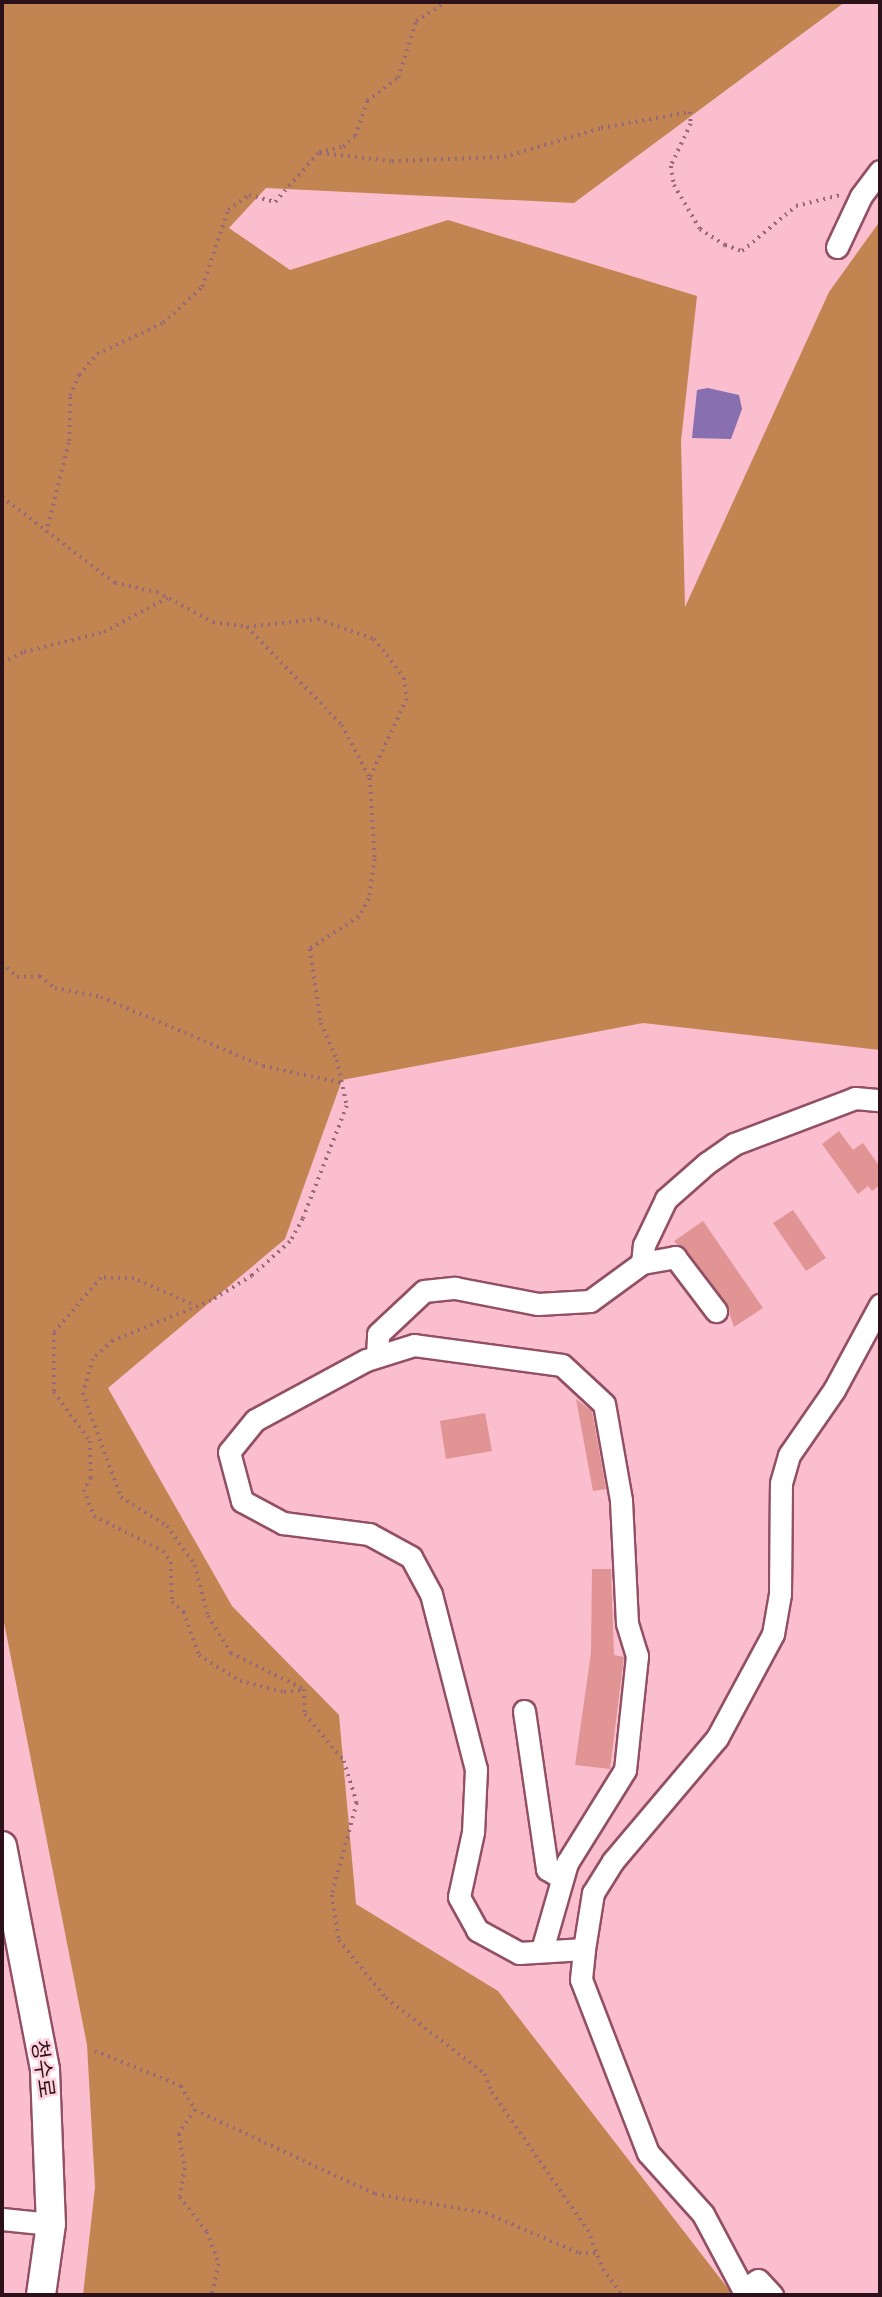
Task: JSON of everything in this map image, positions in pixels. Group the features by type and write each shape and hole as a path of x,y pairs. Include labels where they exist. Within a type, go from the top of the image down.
{"main road":[{"name":"청수로","path":"2,1846 45,2070 51,2224 41,2295"}],"street":[{"path":"836,247 876,177"},
{"path":"642,1263 644,1245 666,1199 707,1163 734,1144 855,1098 880,1100"},
{"path":"377,1356 378,1334 425,1291 455,1288 538,1304 590,1301 642,1263 676,1257 716,1311"},
{"path":"772,2295 758,2280 746,2292 703,2214 648,2153 581,1979 584,1950 593,1893 613,1861 717,1738 773,1634 780,1594 781,1483 789,1455 834,1390 880,1305"},
{"path":"542,1950 562,1878 625,1770 637,1656 627,1623 621,1500 604,1404 562,1365 414,1345 377,1356 256,1420 229,1452 242,1501 283,1523 369,1534 411,1557 431,1594 476,1769 473,1832 459,1897 477,1930 519,1953 584,1950"},
{"path":"524,1711 547,1869 562,1878"},
{"path":"2,2219 51,2224"}],"path":[{"path":"46,533 69,442 70,396 79,375 97,354 163,323 202,287 228,210 249,195 275,202 318,153 343,147 355,136 367,101 398,78 416,21 446,2"},
{"path":"318,153 392,161 504,157 601,128 690,112 691,124 671,166 674,185 700,229 742,251 796,206 876,177"},
{"path":"2,497 115,583 167,597 213,622 247,627 318,619 374,639 404,678 407,699 370,778"},
{"path":"2,663 24,652 104,632 167,597"},
{"path":"247,627 342,725 370,778 375,859 369,899 359,917 310,949 321,1023 343,1083 347,1106 342,1125 290,1242 252,1276 211,1301 192,1305 113,1341 93,1359 83,1393 121,1497 167,1526 195,1565 208,1616 231,1653 304,1689"},
{"path":"2,962 17,977 40,976 55,988 101,997 263,1066 343,1083"},
{"path":"192,1305 134,1279 102,1278 54,1332 54,1392 90,1441 91,1478 84,1490 94,1516 163,1551 171,1562 172,1602 184,1612 199,1655 240,1681 284,1692 304,1689"},
{"path":"304,1689 305,1714 344,1761 357,1803 332,1895 339,1940 386,1998 485,2074 492,2092 588,2230 594,2253 622,2295"},
{"path":"95,2050 180,2086 195,2110 375,2194 486,2213 579,2253 594,2253"},
{"path":"195,2110 179,2134 185,2168 180,2197 207,2232 219,2264 212,2295"}],"shaded area":[{"path":"2,2 845,2 574,203 266,188 229,228 290,270 448,220 697,296 681,441 685,607 829,292 880,221 880,1050 643,1023 342,1080 285,1239 108,1388 232,1606 339,1715 356,1904 498,1991 733,2295 83,2295 95,2187 87,2045 2,1612"},
{"path":"708,388 739,395 742,409 731,439 692,438 697,390"}],"building":[{"path":"839,1131 853,1150 863,1143 880,1167 880,1185 872,1191 868,1186 858,1194 822,1144"},
{"path":"793,1210 826,1258 806,1271 773,1223"},
{"path":"703,1221 763,1308 734,1327 726,1303 674,1241"},
{"path":"576,1399 592,1411 606,1489 593,1491"},
{"path":"485,1413 492,1451 446,1459 440,1421"},
{"path":"592,1569 611,1569 614,1655 624,1657 610,1769 575,1765 591,1653"}]}
